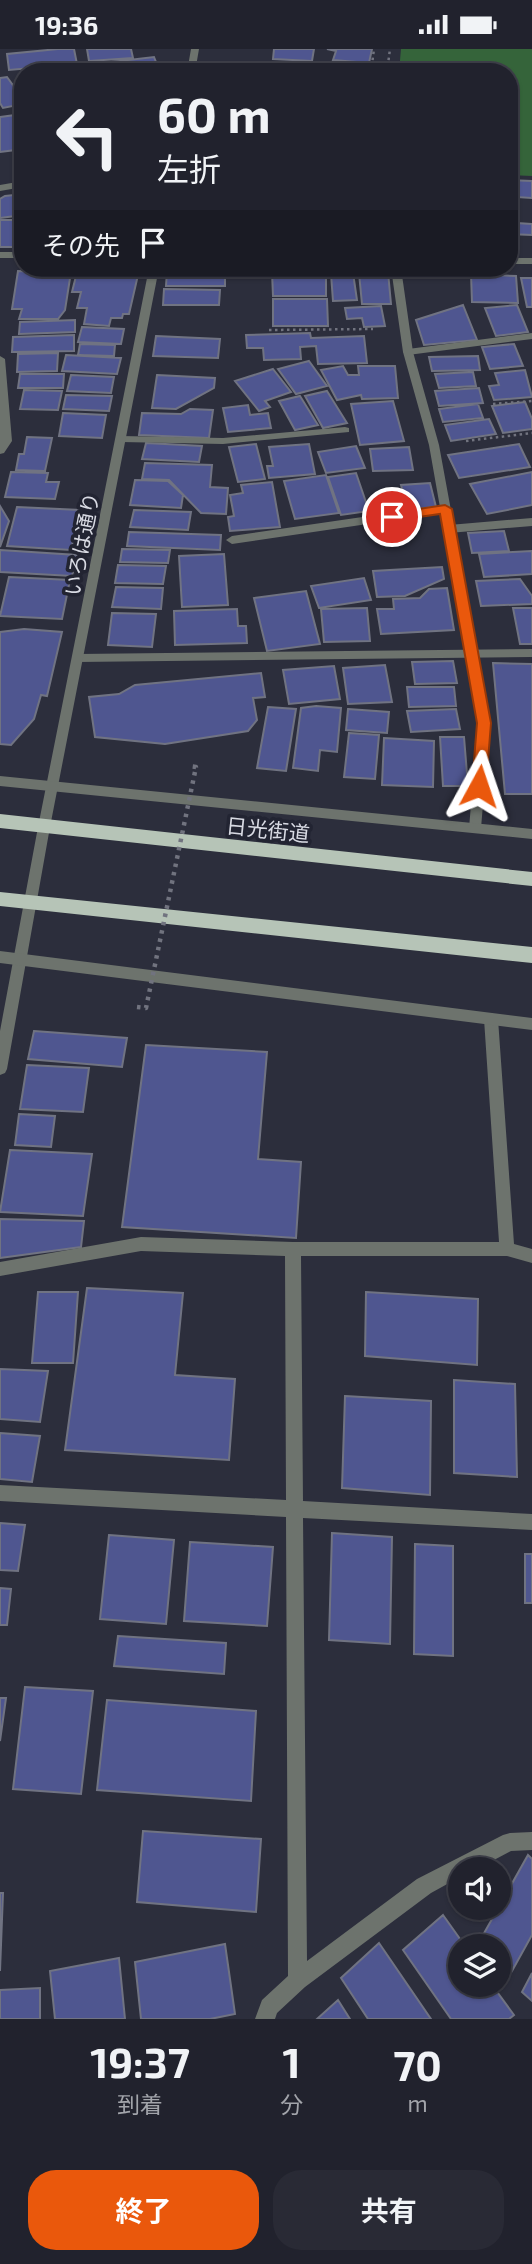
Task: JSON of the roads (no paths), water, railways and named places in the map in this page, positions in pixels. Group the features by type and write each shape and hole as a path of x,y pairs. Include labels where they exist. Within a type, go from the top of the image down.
{"highway":[{"name":"日光街道","path":"0,821 417,869 532,879"},
{"path":"0,899 532,955"}],"street":[{"name":"いろは通り","path":"0,1069 52,785 152,277"},
{"path":"397,277 408,352 434,445 484,723 475,828"},
{"path":"408,352 532,336"},
{"path":"0,359 7,441 0,451"},
{"path":"121,439 223,441 345,430"},
{"path":"232,540 445,509"},
{"path":"449,529 532,522"},
{"path":"78,658 532,653"},
{"path":"0,781 532,834"},
{"path":"0,957 20,962 532,1024"},
{"path":"491,1019 507,1249"},
{"path":"0,1269 141,1244 293,1249 507,1249 532,1256"},
{"path":"293,1249 298,1980"},
{"path":"0,1493 532,1522"},
{"path":"265,2019 269,2007 298,1980 424,1886 510,1842 532,1841"}]}
